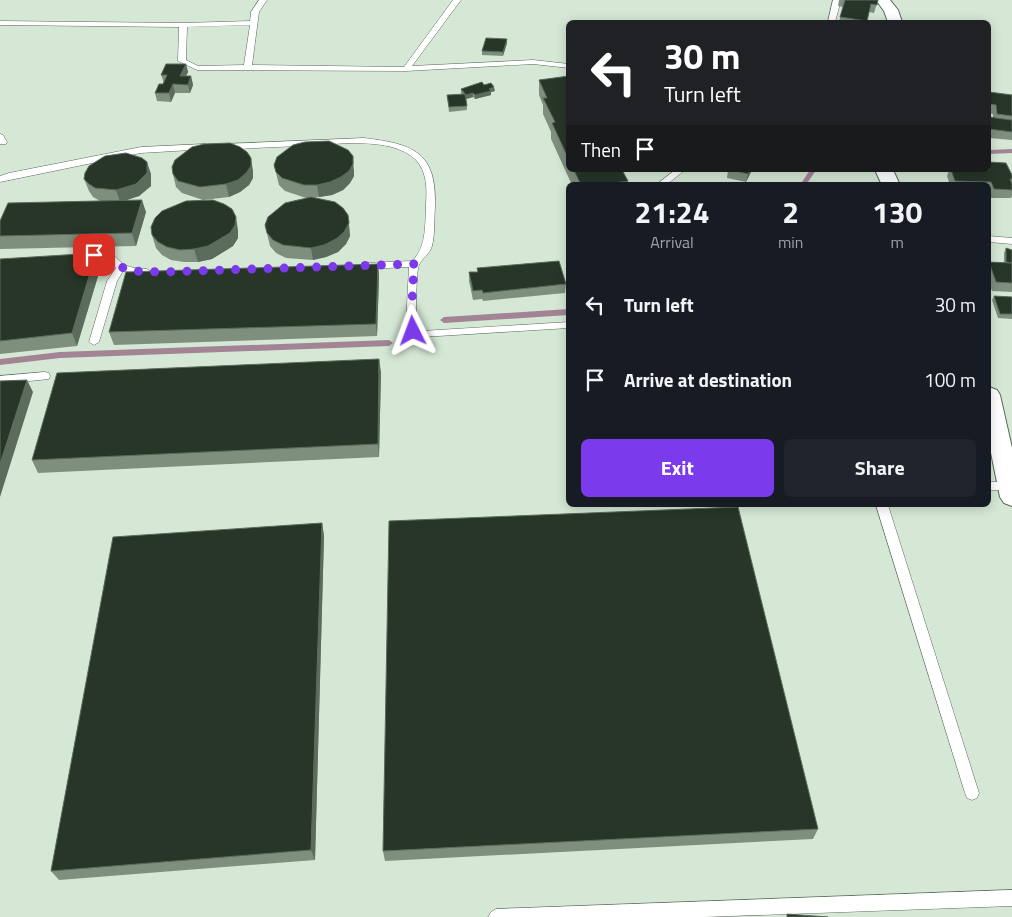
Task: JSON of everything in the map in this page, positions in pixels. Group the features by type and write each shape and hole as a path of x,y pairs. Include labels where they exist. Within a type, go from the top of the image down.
{"street":[{"path":"883,0 891,10 894,20"},
{"path":"991,408 1003,489"}],"lane":[{"path":"248,67 256,12 263,0"},
{"path":"406,69 457,0"},
{"path":"832,20 837,0"},
{"path":"0,23 184,25 254,23"},
{"path":"184,25 182,61 196,68 406,69 533,62 566,66"},
{"path":"0,179 142,150 364,141 401,147 416,156 424,164 430,182 427,246 419,260 414,264 356,266"},
{"path":"664,182 678,172"},
{"path":"991,239 1012,241"},
{"path":"75,256 94,255 110,258 121,267 133,271 160,272"},
{"path":"414,264 411,323 413,331 422,334 566,325"},
{"path":"94,342 112,281 121,267"},
{"path":"0,380 45,376"},
{"path":"883,507 972,793"},
{"path":"496,917 1012,898"}],"building":[{"path":"845,0 878,0 877,5 871,4 867,20 840,17"},
{"path":"486,38 507,39 503,52 482,51"},
{"path":"166,64 186,64 180,76 191,76 188,85 173,84 169,93 155,93 159,84 163,84 167,75 161,75"},
{"path":"566,76 566,153 552,123 555,122 543,98 547,98 539,80"},
{"path":"482,82 484,85 491,83 494,87 489,89 491,91 475,95 473,93 466,95 461,89"},
{"path":"991,92 1012,95 1012,116 997,114 996,105 991,104"},
{"path":"465,94 467,106 449,107 447,95"},
{"path":"991,117 1012,120 1012,132 991,129"},
{"path":"329,141 348,150 353,156 353,164 349,171 341,177 317,185 304,185 282,178 276,172 274,165 277,157 293,145 305,142"},
{"path":"230,143 247,152 251,158 251,166 238,180 226,184 200,187 178,181 173,174 172,167 175,160 192,147 204,144"},
{"path":"126,153 142,158 147,162 147,173 136,184 116,190 95,188 84,179 89,166 105,156"},
{"path":"991,162 1006,163 1012,175 1012,179 1010,179 1012,190 994,189 991,182 955,181 952,172 991,172"},
{"path":"575,172 623,172 628,181 621,182 580,182"},
{"path":"311,197 335,202 343,208 348,215 349,223 344,232 336,239 324,245 311,248 283,245 273,240 267,233 265,225 268,217 285,203"},
{"path":"142,200 132,233 0,236 0,221 8,203"},
{"path":"213,200 232,209 236,217 235,225 230,233 208,246 180,250 167,247 158,242 152,235 151,227 155,218 162,211 186,201"},
{"path":"1006,248 1012,250 1012,263 1006,262"},
{"path":"96,253 72,333 0,341 0,259"},
{"path":"559,261 566,284 483,293 482,290 473,291 469,272 478,272 477,268"},
{"path":"991,262 1012,263 1012,283 996,282"},
{"path":"378,264 376,324 109,332 126,272"},
{"path":"994,296 1012,297 1012,314 1000,314"},
{"path":"379,359 378,444 32,460 57,373"},
{"path":"27,380 0,464 0,381"},
{"path":"738,507 818,829 383,851 389,521"},
{"path":"322,523 311,850 51,871 113,537"},
{"path":"787,914 828,917 787,917"}],"waterway":[{"path":"991,152 1012,151"},
{"path":"805,182 812,172"},
{"path":"444,320 566,312"},
{"path":"0,362 60,355 389,343"}],"route":[{"path":"94,255 110,258 121,267 133,271 160,272 414,264 411,323 413,331"}]}
